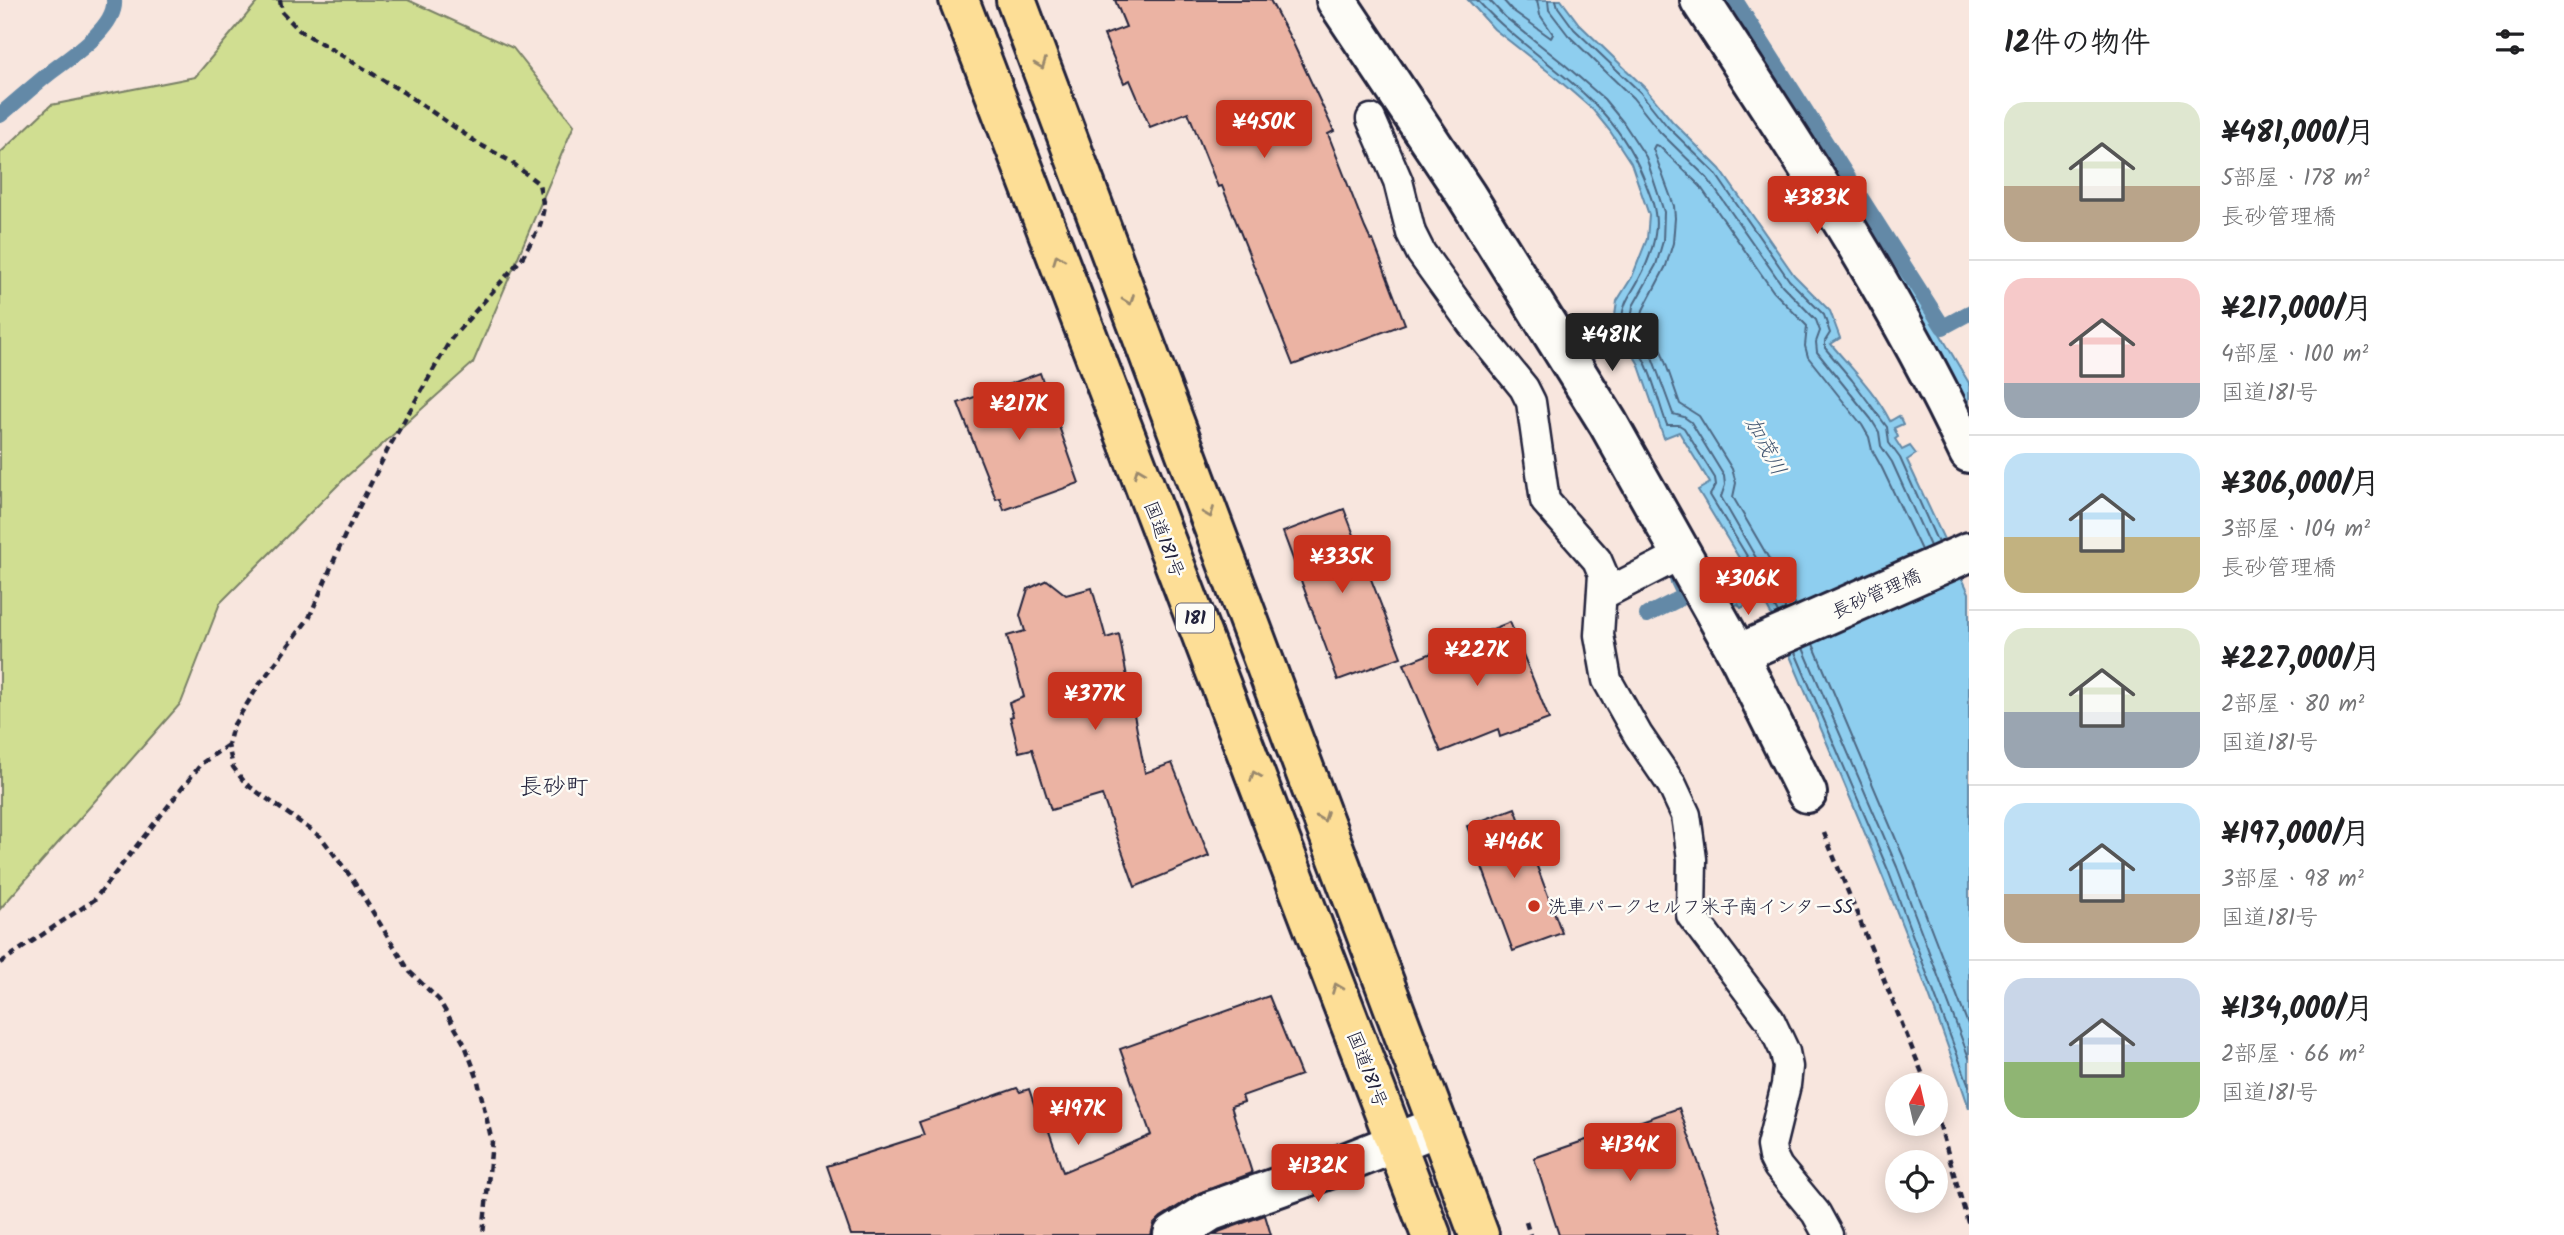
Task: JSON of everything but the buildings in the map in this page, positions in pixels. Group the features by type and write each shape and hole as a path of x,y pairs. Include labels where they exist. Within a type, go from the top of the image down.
{"highway":[{"name":"国道181号","path":"959,0 1431,1235"},
{"name":"181","path":"1016,0 1479,1235"}],"street":[{"path":"1336,0 1375,117 1466,195 1608,423 1738,654 1807,793"},
{"path":"1700,0 1832,202 1934,379 1969,453"},
{"name":"長砂管理橋","path":"1738,654 1969,552"},
{"path":"1173,1235 1211,1211 1439,1126"}],"lane":[{"path":"1375,117 1420,253 1531,402 1545,501 1597,560 1603,574 1599,635 1607,680 1638,735 1672,785 1686,815 1692,859 1691,915 1770,1020 1785,1052 1788,1067 1786,1085 1771,1146 1773,1157 1778,1167 1816,1213 1828,1235"},
{"path":"1602,595 1682,554"}],"path":[{"path":"280,0 282,12 299,30 403,92 539,184 544,207 540,226 522,258 451,339 345,535 309,618 259,685 233,726 228,745 233,767 246,784 321,836 351,877 410,972 439,1000 465,1045 477,1077 492,1142 483,1235"},
{"path":"0,963 94,900 202,763 228,745"},
{"path":"1807,793 1922,1073"},
{"path":"1943,1136 1969,1226"}],"green space":[{"path":"259,0 408,0 513,48 574,125 473,363 345,478 220,603 181,703 0,909 0,153 51,105 195,77"}],"water":[{"name":"加茂川","path":"1468,0 1561,0 1579,24 1645,88 1672,121 1720,169 1794,275 1830,311 1840,338 1831,344 1870,391 1890,421 1899,416 1903,424 1894,428 1898,437 1895,439 1902,450 1910,446 1916,454 1907,460 1969,593 1969,1108 1903,927 1779,630 1762,597 1741,608 1738,604 1729,608 1726,600 1735,596 1733,591 1753,581 1698,490 1710,483 1679,432 1664,438 1638,363 1614,323 1617,301 1632,277 1647,239 1649,215 1631,163 1593,110 1494,29"},
{"path":"1707,0 1729,0 1863,203 1969,383 1969,420"}],"waterway":[{"path":"0,115 100,31 113,10 114,0"},
{"path":"1735,0 1943,327 1969,313"},
{"path":"1647,615 1685,596 1677,579"}],"place":[{"name":"洗車パークセルフ米子南インターSS","path":"1534,906"}],"district":[{"name":"長砂町","path":"554,786"}]}
